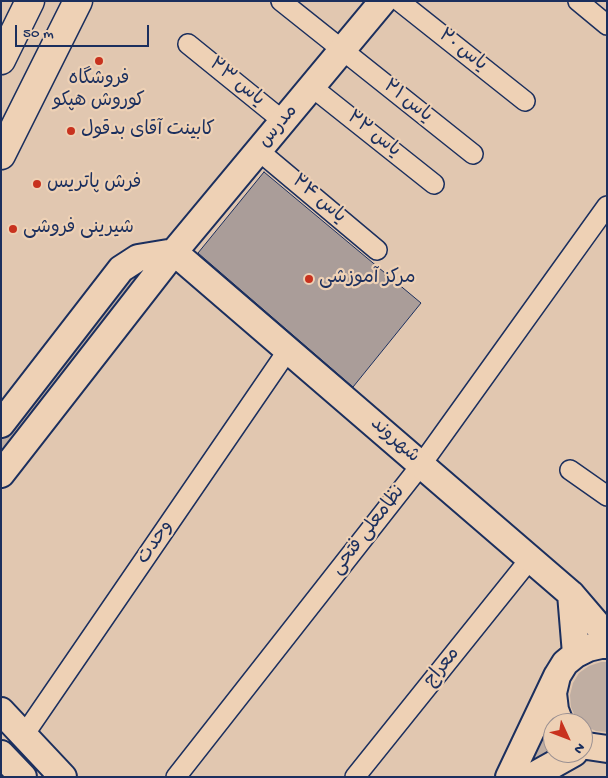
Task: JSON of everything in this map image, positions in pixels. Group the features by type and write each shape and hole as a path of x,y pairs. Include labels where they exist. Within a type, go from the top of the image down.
{"main road":[{"path":"1,60 30,1"},
{"path":"1,155 78,1"}],"street":[{"name":"یاس ۲۱","path":"281,1 473,154"},
{"name":"مدرس","path":"1,474 174,252 383,1"},
{"name":"یاس ۲۰","path":"399,1 525,101"},
{"path":"578,1 607,25"},
{"name":"یاس ۲۳","path":"188,44 283,122"},
{"name":"یاس ۲۲","path":"312,87 434,184"},
{"name":"یاس ۲۴","path":"259,151 377,250"},
{"name":"نظامعلی فتحی","path":"176,777 421,465 607,206"},
{"path":"1,424 121,269 138,258 174,252"},
{"name":"شهروند","path":"174,252 571,594 607,636"},
{"name":"وحدت","path":"24,735 288,350"},
{"path":"570,470 607,496"},
{"name":"معراج","path":"355,777 530,559"},
{"path":"571,594 576,654"},
{"path":"509,777 557,676 565,664 576,654 588,648 607,645"},
{"path":"556,713 553,693 557,676"},
{"path":"1,711 63,777"},
{"path":"1,754 23,777"},
{"path":"531,777 558,763"}],"shaded area":[{"path":"139,272 143,276 1,463 1,434 124,275"},
{"path":"607,662 607,732 593,730 593,713 574,713 571,707 570,695 573,683 579,673 589,666"},
{"path":"543,727 543,755 513,776"}],"building":[{"name":"مرکز آموزشی","path":"264,172 421,303 353,387 198,253"}],"place":[{"name":"فروشگاه کوروش هپکو","path":"99,61"},
{"name":"کابینت آقای بدقول","path":"71,131"},
{"name":"فرش پاتریس","path":"37,184"},
{"name":"شیرینی فروشی","path":"13,229"},
{"name":"مرکز آموزشی","path":"309,279"}]}
